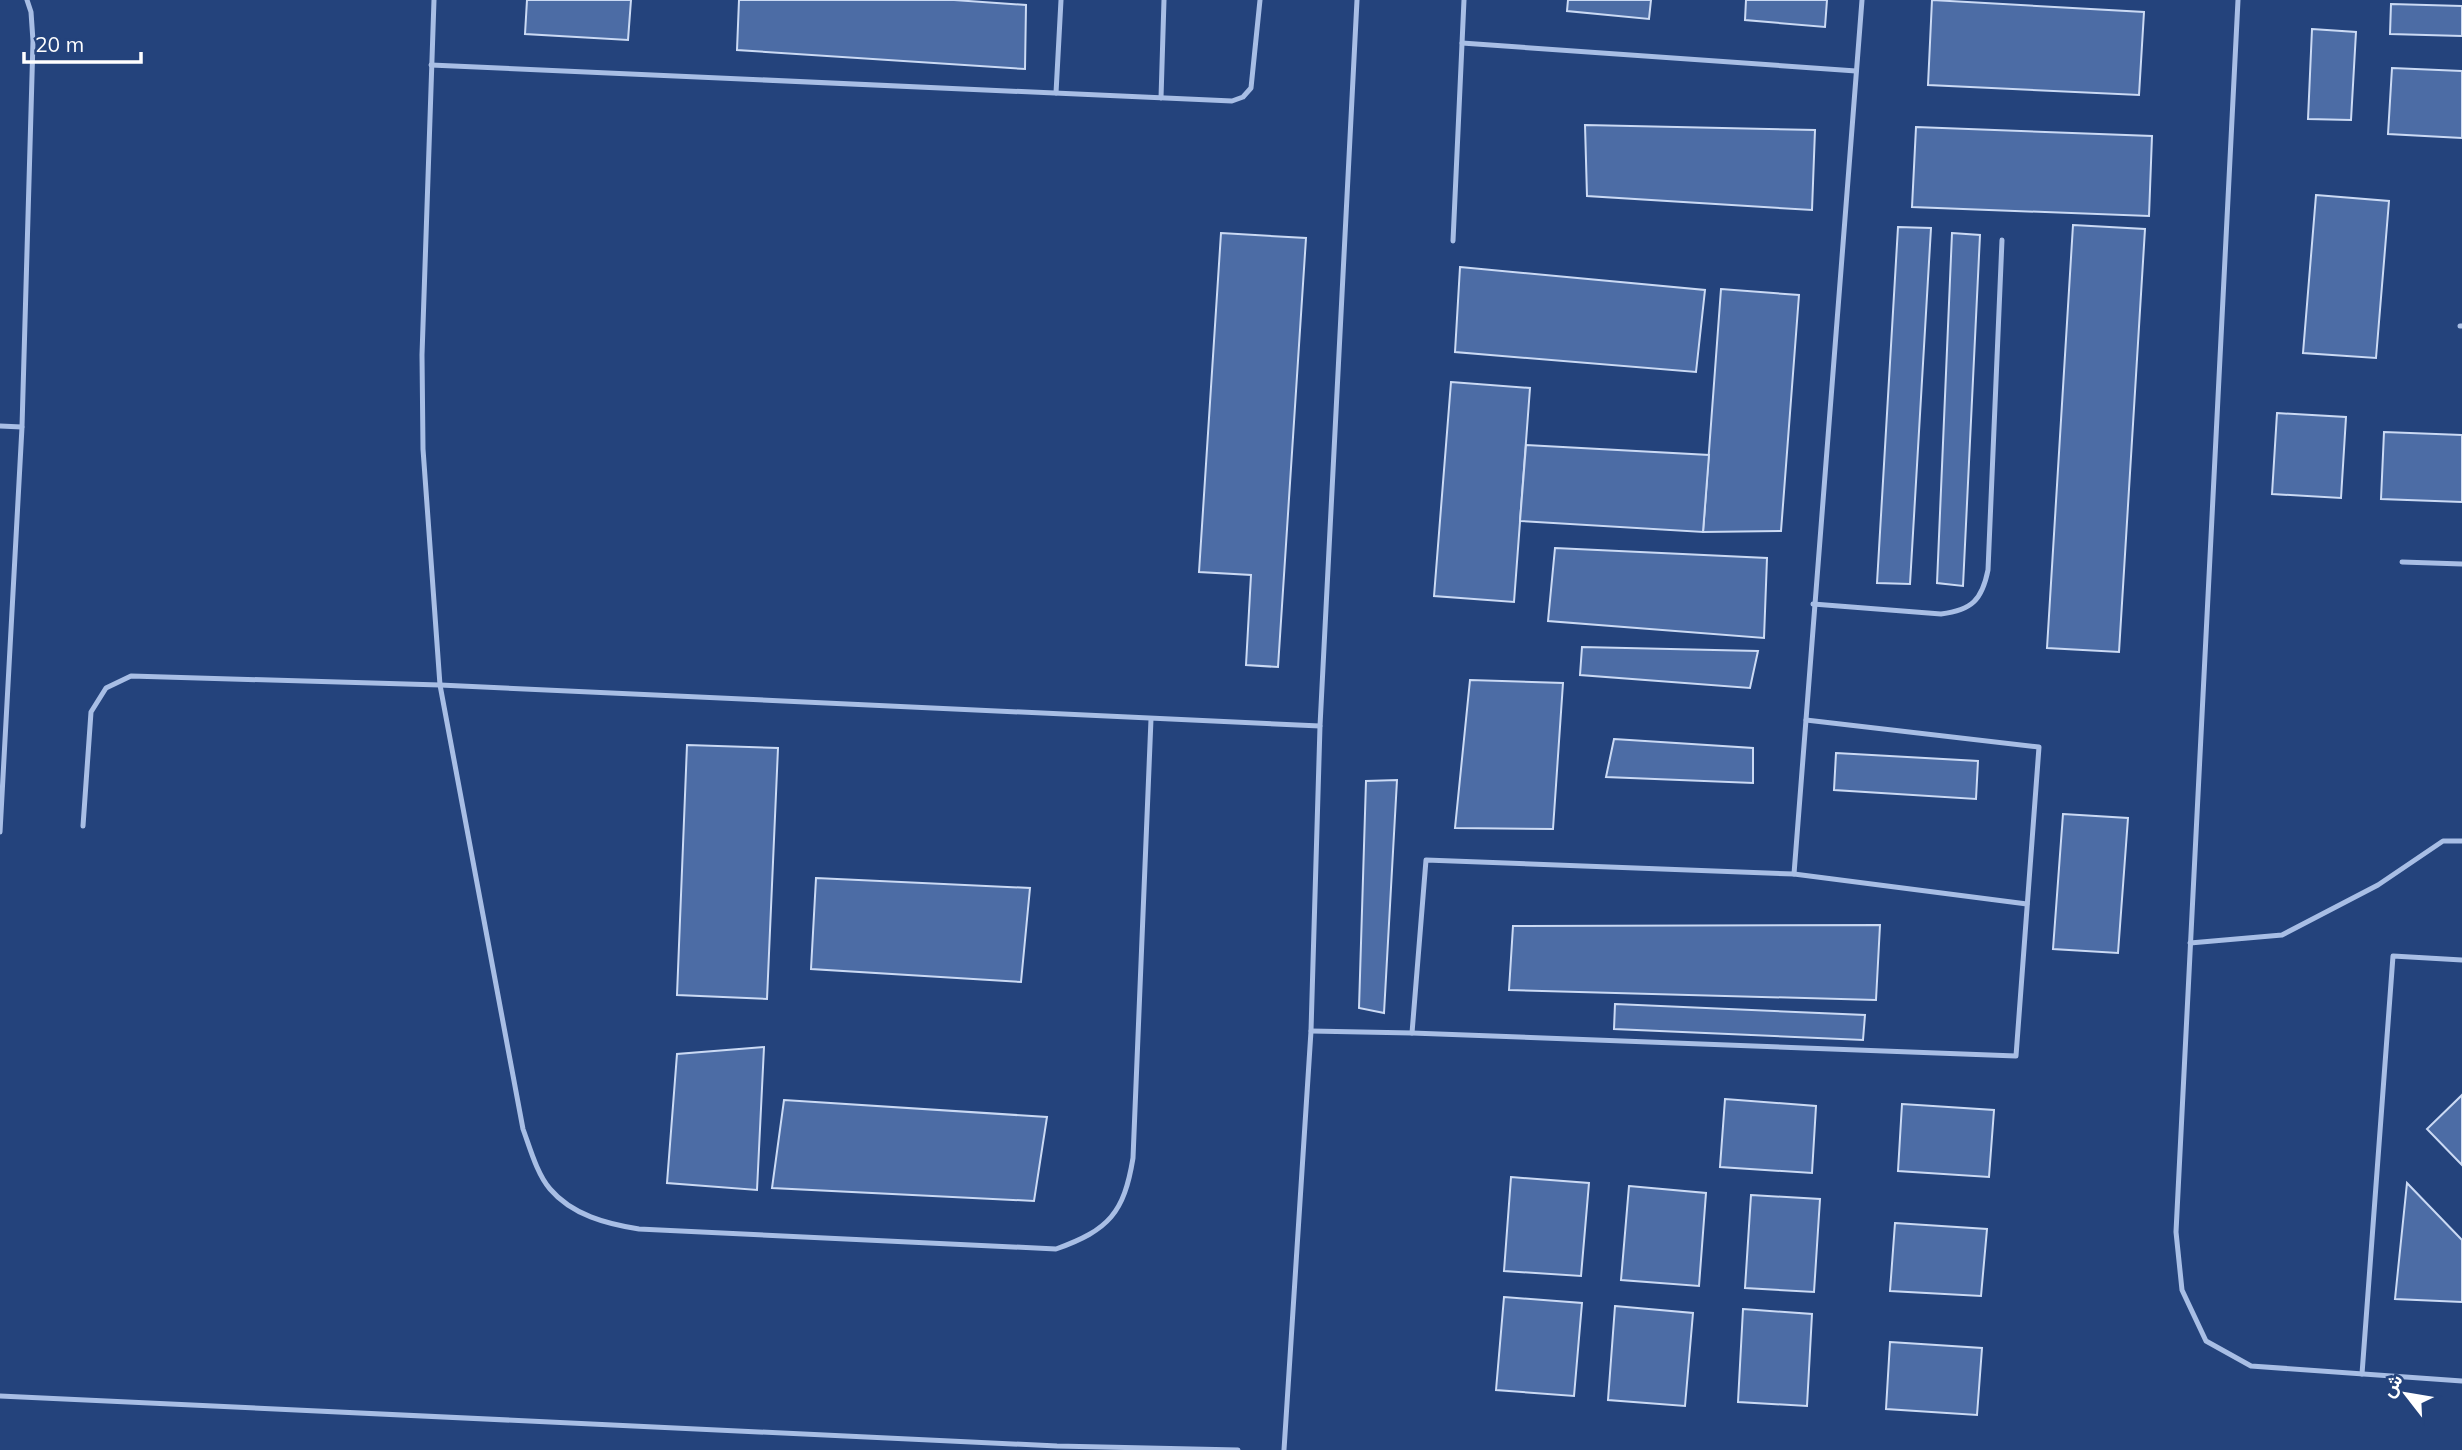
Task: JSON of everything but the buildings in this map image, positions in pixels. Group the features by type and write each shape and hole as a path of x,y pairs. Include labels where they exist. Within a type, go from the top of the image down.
{"lane":[{"path":"0,832 22,427 33,41 31,12 27,0"},
{"path":"434,0 422,355 423,449 440,685 520,1116 533,1158 550,1189 576,1210 606,1224 639,1229 1056,1249 1087,1238 1112,1217 1128,1189 1133,1158 1151,719"},
{"path":"1056,93 1061,0"},
{"path":"1161,98 1164,0"},
{"path":"431,65 1231,101 1242,97 1251,88 1254,78 1260,0"},
{"path":"1284,1450 1311,1031 1320,726 1357,0"},
{"path":"1452,241 1464,0"},
{"path":"1794,874 1862,0"},
{"path":"2238,0 2176,1232 2182,1290 2206,1341 2251,1366 2462,1381"},
{"path":"1462,43 1856,71"},
{"path":"1813,604 1941,614 1959,612 1974,602 1985,587 1988,570 2002,240"},
{"path":"0,426 22,427"},
{"path":"2402,562 2462,564"},
{"path":"83,826 91,712 106,688 131,676 440,685 1320,726"},
{"path":"1311,1031 2016,1056 2039,747 1806,720"},
{"path":"2190,943 2282,935 2378,885 2443,841 2462,841"},
{"path":"1412,1033 1426,860 1794,874 2027,904"},
{"path":"2361,1374 2393,956 2462,960"},
{"path":"0,1396 1057,1448 1238,1450"}]}
